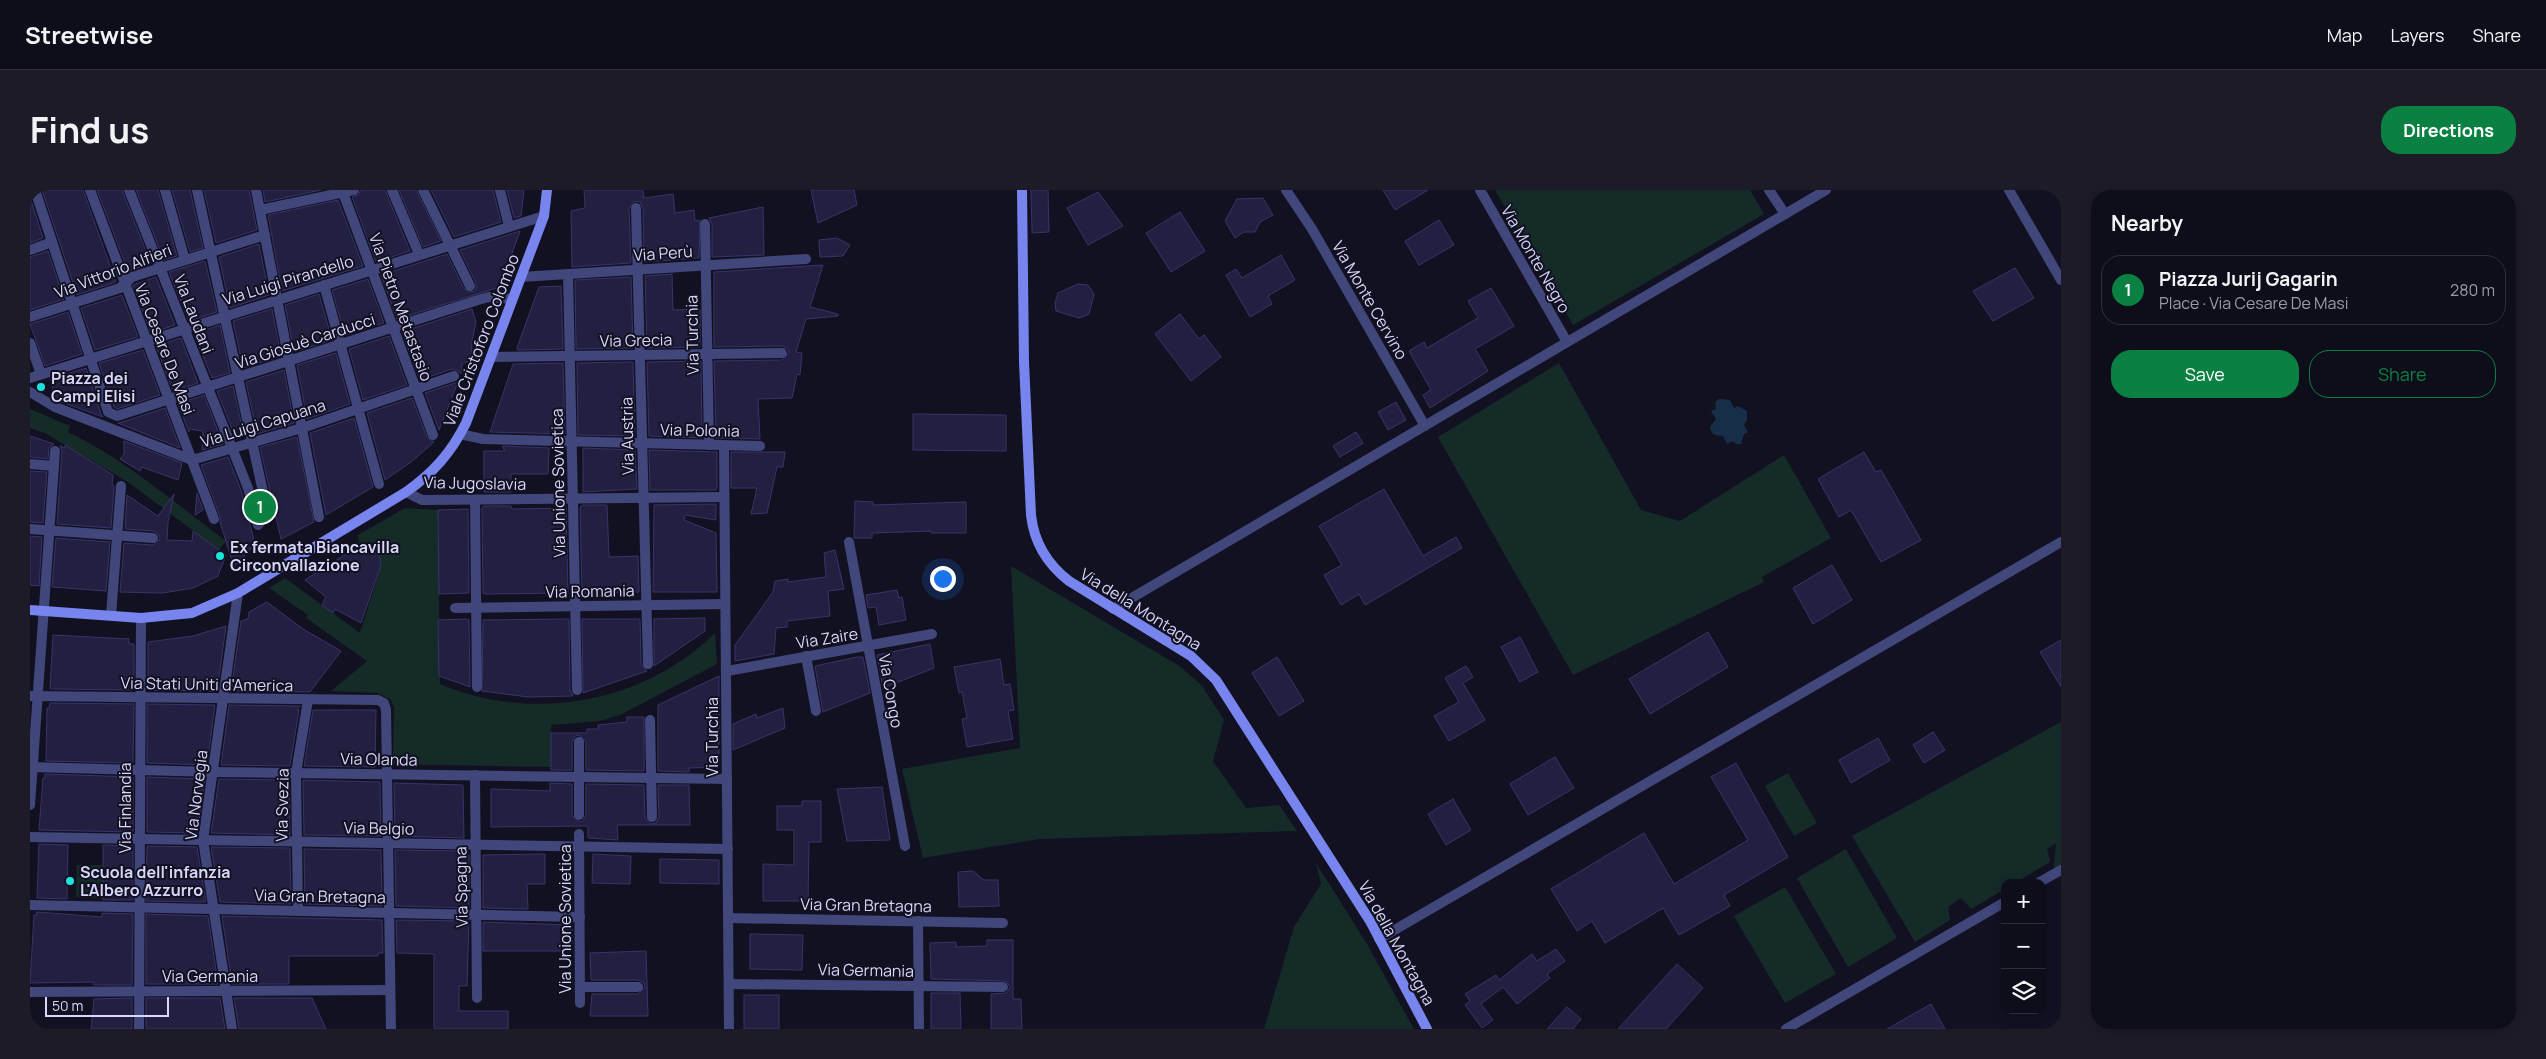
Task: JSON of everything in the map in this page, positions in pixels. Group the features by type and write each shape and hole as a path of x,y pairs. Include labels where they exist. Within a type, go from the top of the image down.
{"street":[{"name":"Via Cesare De Masi","path":"90,190 214,519"},
{"name":"Via Laudani","path":"129,190 248,488 258,524 265,501 251,443"},
{"path":"165,190 185,260"},
{"path":"198,190 251,443"},
{"path":"256,190 319,517"},
{"path":"260,210 342,191 354,190"},
{"path":"392,190 419,254"},
{"path":"423,190 470,286"},
{"path":"500,190 509,226"},
{"name":"Viale Cristoforo Colombo","path":"30,610 141,618 192,613 238,593 406,492 427,477 443,461 460,434 544,216 548,190"},
{"name":"Via della Montagna","path":"1022,190 1024,362 1032,529 1045,557 1054,570 1191,656 1216,680 1379,939 1428,1029"},
{"name":"Via Monte Cervino","path":"1286,190 1317,238 1425,426"},
{"name":"Via Monte Negro","path":"1480,190 1567,342"},
{"path":"1769,190 1785,214"},
{"path":"1114,609 1826,190"},
{"path":"2009,190 2061,280"},
{"name":"Via Pietro Metastasio","path":"342,191 433,435"},
{"path":"33,192 52,242 90,358"},
{"name":"Via Austria","path":"636,208 648,664"},
{"name":"Via Luigi Pirandello","path":"30,378 450,244 544,216"},
{"name":"Via Turchia","path":"705,224 709,445"},
{"name":"Via Vittorio Alfieri","path":"30,317 120,288 132,277 160,267 265,235"},
{"path":"30,250 52,242"},
{"name":"Via Perù","path":"521,277 806,259"},
{"name":"Via Unione Sovietica","path":"568,274 577,690"},
{"path":"324,284 379,484"},
{"name":"Via Giosuè Carducci","path":"90,358 108,412 117,416 341,346 489,297 512,299"},
{"path":"30,343 40,374"},
{"name":"Via Grecia","path":"491,357 782,353"},
{"name":"Via Luigi Capuana","path":"30,392 55,406 192,460 302,428 454,376"},
{"name":"Via Polonia","path":"460,434 483,439 760,446"},
{"name":"Via Turchia","path":"724,446 729,1029"},
{"path":"30,805 34,697 44,611 55,451"},
{"path":"30,464 54,466"},
{"path":"111,615 121,486"},
{"name":"Via Jugoslavia","path":"406,492 422,500 724,497"},
{"path":"475,500 477,687"},
{"path":"30,529 154,538"},
{"name":"Via Congo","path":"848,542 905,846"},
{"path":"1379,939 2061,542"},
{"name":"Via Norvegia","path":"232,1029 203,840 238,593"},
{"name":"Via Romania","path":"454,608 725,604"},
{"name":"Via Finlandia","path":"139,1029 141,618"},
{"name":"Via Zaire","path":"726,670 932,634"},
{"path":"806,656 816,711"},
{"name":"Via Stati Uniti d'America","path":"34,697 378,700 384,703 386,774"},
{"name":"Via Svezia","path":"298,911 296,773 308,700"},
{"path":"650,720 652,817"},
{"path":"578,742 579,815"},
{"name":"Via Olanda","path":"31,767 213,772 727,779"},
{"path":"386,774 391,1029"},
{"name":"Via Spagna","path":"475,775 477,998"},
{"name":"Via Unione Sovietica","path":"579,834 580,1003"},
{"name":"Via Belgio","path":"30,837 728,849"},
{"path":"2045,879 2061,870"},
{"path":"1786,1029 2001,904"},
{"name":"Via Gran Bretagna","path":"30,905 580,917"},
{"name":"Via Gran Bretagna","path":"728,918 1003,923"},
{"path":"918,921 919,1029"},
{"name":"Via Germania","path":"729,984 1003,987"},
{"path":"580,987 638,987"},
{"name":"Via Germania","path":"30,992 390,990"}],"green space":[{"path":"1495,190 1750,190 1764,214 1573,325"},
{"path":"1559,363 1641,510 1680,521 1784,455 1831,538 1762,577 1764,582 1573,675 1438,437"},
{"path":"30,409 70,426 68,432 129,468 226,541 219,550 128,482 45,433 30,428"},
{"path":"405,508 438,510 440,684 475,696 512,702 548,704 585,700 621,691 655,676 686,657 715,633 717,664 620,715 600,721 551,725 551,767 393,764 394,707 390,699 377,693 331,691 367,661 306,618 308,615 269,588 285,578 360,633 381,566 379,553 360,550 358,535"},
{"path":"1011,566 1181,667 1202,686 1224,720 1213,761 1246,808 1279,805 1297,831 1039,839 923,858 902,769 1020,748"},
{"path":"2061,722 2061,874 2053,878 2056,843 2047,849 2050,862 2022,879 2001,879 2001,891 1971,909 1961,898 1948,907 1950,920 1915,942 1852,836"},
{"path":"1788,773 1817,823 1794,836 1765,786"},
{"path":"1846,849 1897,938 1848,967 1797,878"},
{"path":"1316,863 1367,944 1414,1029 1264,1029 1294,927 1321,884"},
{"path":"77,865 102,865 103,898 76,897"},
{"path":"1785,887 1836,974 1785,1003 1734,916"}],"water":[{"path":"1719,399 1730,400 1734,408 1738,406 1747,411 1747,420 1744,425 1748,432 1744,434 1741,444 1736,444 1733,441 1727,444 1723,436 1713,434 1712,432 1710,427 1716,419 1711,411 1716,409 1715,402"}],"building":[{"path":"42,190 83,190 116,282 77,295"},
{"path":"97,190 122,190 151,264 128,271"},
{"path":"136,190 158,190 177,256 164,260"},
{"path":"172,190 190,190 203,248 190,252"},
{"path":"204,190 249,190 257,230 216,243"},
{"path":"263,190 321,190 265,202"},
{"path":"361,190 385,190 410,251 376,262 352,197 358,195"},
{"path":"399,190 416,190 441,241 423,247"},
{"path":"431,190 493,190 501,222 454,237"},
{"path":"507,190 524,190 521,216 514,218"},
{"path":"584,190 643,190 644,198 673,194 675,213 694,210 695,221 700,220 699,258 644,262 643,208 640,202 635,201 629,208 631,263 572,267 571,211 585,208"},
{"path":"811,190 854,190 857,205 818,223"},
{"path":"1031,190 1048,190 1049,232 1032,233"},
{"path":"1383,190 1428,190 1395,210"},
{"path":"1098,192 1123,226 1088,245 1067,208"},
{"path":"30,197 43,238 30,243"},
{"path":"1263,198 1273,215 1260,222 1255,232 1244,232 1235,238 1225,221 1237,199"},
{"path":"338,200 363,266 282,291 268,215"},
{"path":"763,207 764,255 712,257 712,224 709,218"},
{"path":"1180,212 1205,251 1171,272 1146,233"},
{"path":"1439,220 1454,245 1419,265 1405,241"},
{"path":"520,231 500,287 397,319 381,275 447,254 464,289 473,292 476,289 476,283 460,250"},
{"path":"837,238 850,245 843,256 820,257 819,240"},
{"path":"259,244 269,295 230,308 219,257"},
{"path":"48,251 64,299 30,310 30,257"},
{"path":"1281,255 1295,280 1268,296 1272,304 1250,317 1226,275 1236,269 1242,278"},
{"path":"205,261 217,312 189,321 169,272"},
{"path":"823,265 810,307 838,314 838,316 806,319 796,352 802,353 800,375 797,374 792,398 758,399 760,439 716,438 714,361 782,360 789,353 788,349 782,346 714,347 714,272"},
{"path":"2015,268 2034,298 1993,321 1973,291"},
{"path":"672,274 673,310 700,309 700,347 647,348 645,276"},
{"path":"156,277 175,325 151,333 133,285"},
{"path":"631,277 633,348 576,349 575,280"},
{"path":"368,279 384,323 345,335 332,290"},
{"path":"1078,284 1088,285 1094,294 1089,314 1079,318 1056,311 1055,303 1058,293"},
{"path":"561,286 563,349 518,350 517,348 539,287"},
{"path":"1491,288 1514,326 1475,349 1488,371 1430,408 1423,395 1431,390 1409,351 1424,342 1427,348 1478,318 1468,301"},
{"path":"319,294 332,340 294,352 285,305"},
{"path":"122,295 138,337 95,350 81,308"},
{"path":"272,309 281,356 243,368 233,321"},
{"path":"472,309 476,322 471,360 462,364 461,374 452,369 420,380 402,332"},
{"path":"68,312 82,354 45,366 30,324"},
{"path":"1180,314 1199,339 1204,335 1221,357 1191,381 1155,334"},
{"path":"220,325 230,373 212,378 194,334"},
{"path":"389,336 407,385 363,400 349,349"},
{"path":"181,338 198,383 173,391 156,346"},
{"path":"143,350 160,395 117,409 114,407 99,363"},
{"path":"336,353 350,404 307,419 297,365"},
{"path":"701,361 702,438 649,436 647,362"},
{"path":"633,362 635,436 578,435 577,363"},
{"path":"563,363 565,434 490,432 513,364"},
{"path":"86,368 103,417 56,400 50,379"},
{"path":"284,370 294,423 257,434 246,382"},
{"path":"458,382 439,430 425,393"},
{"path":"233,386 244,436 236,439 217,391"},
{"path":"204,395 223,444 202,450 203,431 189,429 189,432 178,404"},
{"path":"412,398 427,437 434,442 411,462 385,480 367,413"},
{"path":"1396,402 1406,420 1388,430 1378,412"},
{"path":"165,408 180,448 118,423 119,423"},
{"path":"913,414 1006,415 1006,451 913,450"},
{"path":"354,418 373,487 326,515 310,433"},
{"path":"1356,432 1363,443 1340,457 1333,446"},
{"path":"30,436 54,444 49,448 48,459 30,457"},
{"path":"297,437 314,522 281,539 260,447"},
{"path":"124,441 182,463 178,480 142,467 140,471 120,459 124,454"},
{"path":"65,445 113,475 111,528 57,524 62,451 60,446 65,448"},
{"path":"502,446 549,448 548,474 511,474 511,492 484,492 484,451 505,451"},
{"path":"583,448 635,450 637,489 583,492"},
{"path":"649,450 717,452 716,490 650,490"},
{"path":"731,452 785,452 783,467 777,467 767,513 751,514 757,488 731,488"},
{"path":"1864,452 1876,472 1881,470 1921,540 1881,562 1851,510 1839,517 1818,479"},
{"path":"228,457 241,490 255,544 234,567 220,517 201,465"},
{"path":"30,471 47,472 43,523 30,522"},
{"path":"1384,489 1423,556 1456,537 1462,548 1365,605 1359,594 1341,605 1324,575 1342,565 1319,526"},
{"path":"197,493 203,510 195,515"},
{"path":"174,494 168,522 167,540 192,541 193,531 226,555 218,576 193,588 163,593 120,592 124,543 153,545 160,539 159,535 154,531 125,529 127,495 158,516"},
{"path":"855,501 873,502 873,505 966,502 966,533 931,533 931,531 872,533 872,538 854,538"},
{"path":"716,504 716,520 685,515 684,520 716,533 717,592 653,592 654,505"},
{"path":"583,505 607,505 609,557 638,556 639,592 582,593 580,507"},
{"path":"484,506 511,506 512,509 566,508 568,593 483,593 482,508"},
{"path":"468,509 469,593 439,594 438,510"},
{"path":"30,536 42,537 39,586 30,585"},
{"path":"56,538 110,542 106,591 52,587"},
{"path":"354,549 379,553 381,565 361,623 335,609 333,613 322,605 326,597 305,580"},
{"path":"835,550 844,589 828,591 830,616 787,621 787,627 776,628 774,654 735,661 735,645 773,592 775,581 788,579 788,582 826,577 824,553"},
{"path":"1832,565 1852,600 1813,624 1793,588"},
{"path":"897,590 899,598 902,597 906,620 879,625 876,607 868,608 866,595"},
{"path":"267,602 303,629 341,651 310,692 231,691 241,621 248,619 249,612"},
{"path":"705,618 705,631 654,666 654,619"},
{"path":"569,619 570,690 573,696 528,697 482,691 483,620"},
{"path":"582,619 640,619 641,664 647,671 583,693"},
{"path":"438,620 469,620 470,687 439,676"},
{"path":"226,626 217,691 148,690 148,642 193,636"},
{"path":"1708,632 1728,667 1650,714 1629,679"},
{"path":"53,635 129,639 129,644 134,644 134,690 50,689"},
{"path":"1520,637 1538,672 1520,682 1501,647"},
{"path":"2061,640 2061,687 2040,652"},
{"path":"930,644 934,668 883,688 877,655"},
{"path":"863,657 870,693 823,712 815,666"},
{"path":"1277,657 1304,701 1279,716 1252,673"},
{"path":"1000,659 1004,685 1010,684 1014,710 1008,711 1013,739 967,747 962,719 967,718 962,692 959,693 954,667"},
{"path":"1466,666 1473,677 1463,683 1485,720 1449,741 1434,716 1459,702 1445,678"},
{"path":"719,676 719,767 689,768 689,772 658,771 658,705"},
{"path":"50,703 134,704 133,763 46,761 47,708 49,708"},
{"path":"147,704 215,705 207,765 147,763"},
{"path":"229,705 300,706 297,710 299,710 290,766 221,765"},
{"path":"783,708 785,728 733,750 733,724 756,714 757,718"},
{"path":"313,710 376,710 375,767 304,766"},
{"path":"627,717 644,717 644,771 586,770 586,742 579,735 575,736 572,742 572,770 551,770 551,733 587,733 587,729 598,729 598,725 627,722"},
{"path":"1933,732 1945,750 1924,763 1913,745"},
{"path":"1878,738 1890,760 1851,783 1839,760"},
{"path":"1555,757 1574,788 1528,815 1510,784"},
{"path":"1736,763 1788,857 1724,895 1730,906 1679,935 1663,908 1605,943 1592,921 1577,931 1551,889 1644,833 1674,884 1748,840 1711,777"},
{"path":"45,774 133,777 133,832 39,830 43,778 45,778"},
{"path":"147,777 205,779 197,833 147,832"},
{"path":"219,779 289,780 290,835 211,833"},
{"path":"303,780 380,782 381,836 304,835"},
{"path":"394,783 463,785 464,838 395,836"},
{"path":"550,783 572,784 572,815 579,822 583,821 586,815 586,784 644,785 645,818 652,824 656,823 659,817 658,785 689,785 690,825 617,825 618,840 588,838 588,826 491,827 491,789 550,791"},
{"path":"882,787 890,840 847,841 837,789"},
{"path":"1453,799 1471,830 1446,845 1428,814"},
{"path":"802,801 821,801 821,842 809,842 808,901 763,901 763,864 794,865 794,830 777,830 777,806 802,806"},
{"path":"39,844 68,845 67,899 37,898"},
{"path":"103,845 133,846 133,900 103,900"},
{"path":"147,846 197,847 206,902 146,901"},
{"path":"211,847 290,848 291,904 220,902"},
{"path":"304,849 381,850 382,906 305,904"},
{"path":"395,850 464,851 464,855 469,855 469,908 396,906"},
{"path":"545,854 545,884 527,884 528,909 483,908 483,855"},
{"path":"593,854 631,856 630,884 592,883"},
{"path":"660,859 719,860 719,884 660,883"},
{"path":"973,871 984,880 998,880 999,906 959,907 958,872"},
{"path":"37,912 102,917 102,913 133,914 132,985 94,985 94,982 30,983 34,915 37,915"},
{"path":"146,914 208,916 218,984 146,984"},
{"path":"222,916 382,920 383,953 378,953 378,956 289,956 289,984 232,984"},
{"path":"396,920 469,921 467,986 459,986 459,1011 508,1011 508,1029 434,1029 434,954 397,953"},
{"path":"483,922 572,925 572,951 483,951"},
{"path":"750,934 803,935 802,970 750,969"},
{"path":"987,940 1013,940 1013,999 1021,999 1022,1029 991,1029 991,994 1007,993 1010,987 1006,981 931,979 930,943 956,942 956,947 987,946"},
{"path":"1556,949 1565,961 1547,974 1550,978 1517,1004 1503,987 1481,1004 1493,1020 1482,1028 1465,1005 1470,1001 1465,994 1496,975 1499,980 1532,954 1537,961"},
{"path":"646,951 648,1016 590,1016 592,994 638,994 645,987 644,983 638,980 591,980 590,953"},
{"path":"1677,964 1703,988 1666,1029 1618,1029"},
{"path":"931,993 960,993 961,1029 931,1029"},
{"path":"744,995 779,995 779,1029 744,1029"},
{"path":"132,998 132,1029 91,1029 94,999"},
{"path":"146,998 220,998 225,1029 146,1029"},
{"path":"234,998 312,998 326,1029 239,1029"},
{"path":"1931,1004 1945,1029 1887,1029"},
{"path":"1567,1007 1581,1019 1573,1029 1547,1029"}],"place":[{"name":"Piazza dei Campi Elisi","path":"41,387"},
{"name":"Piazza Jurij Gagarin","path":"260,507"},
{"name":"Ex fermata Biancavilla Circonvallazione","path":"220,556"},
{"name":"Scuola dell'infanzia L'Albero Azzurro","path":"70,881"}]}
